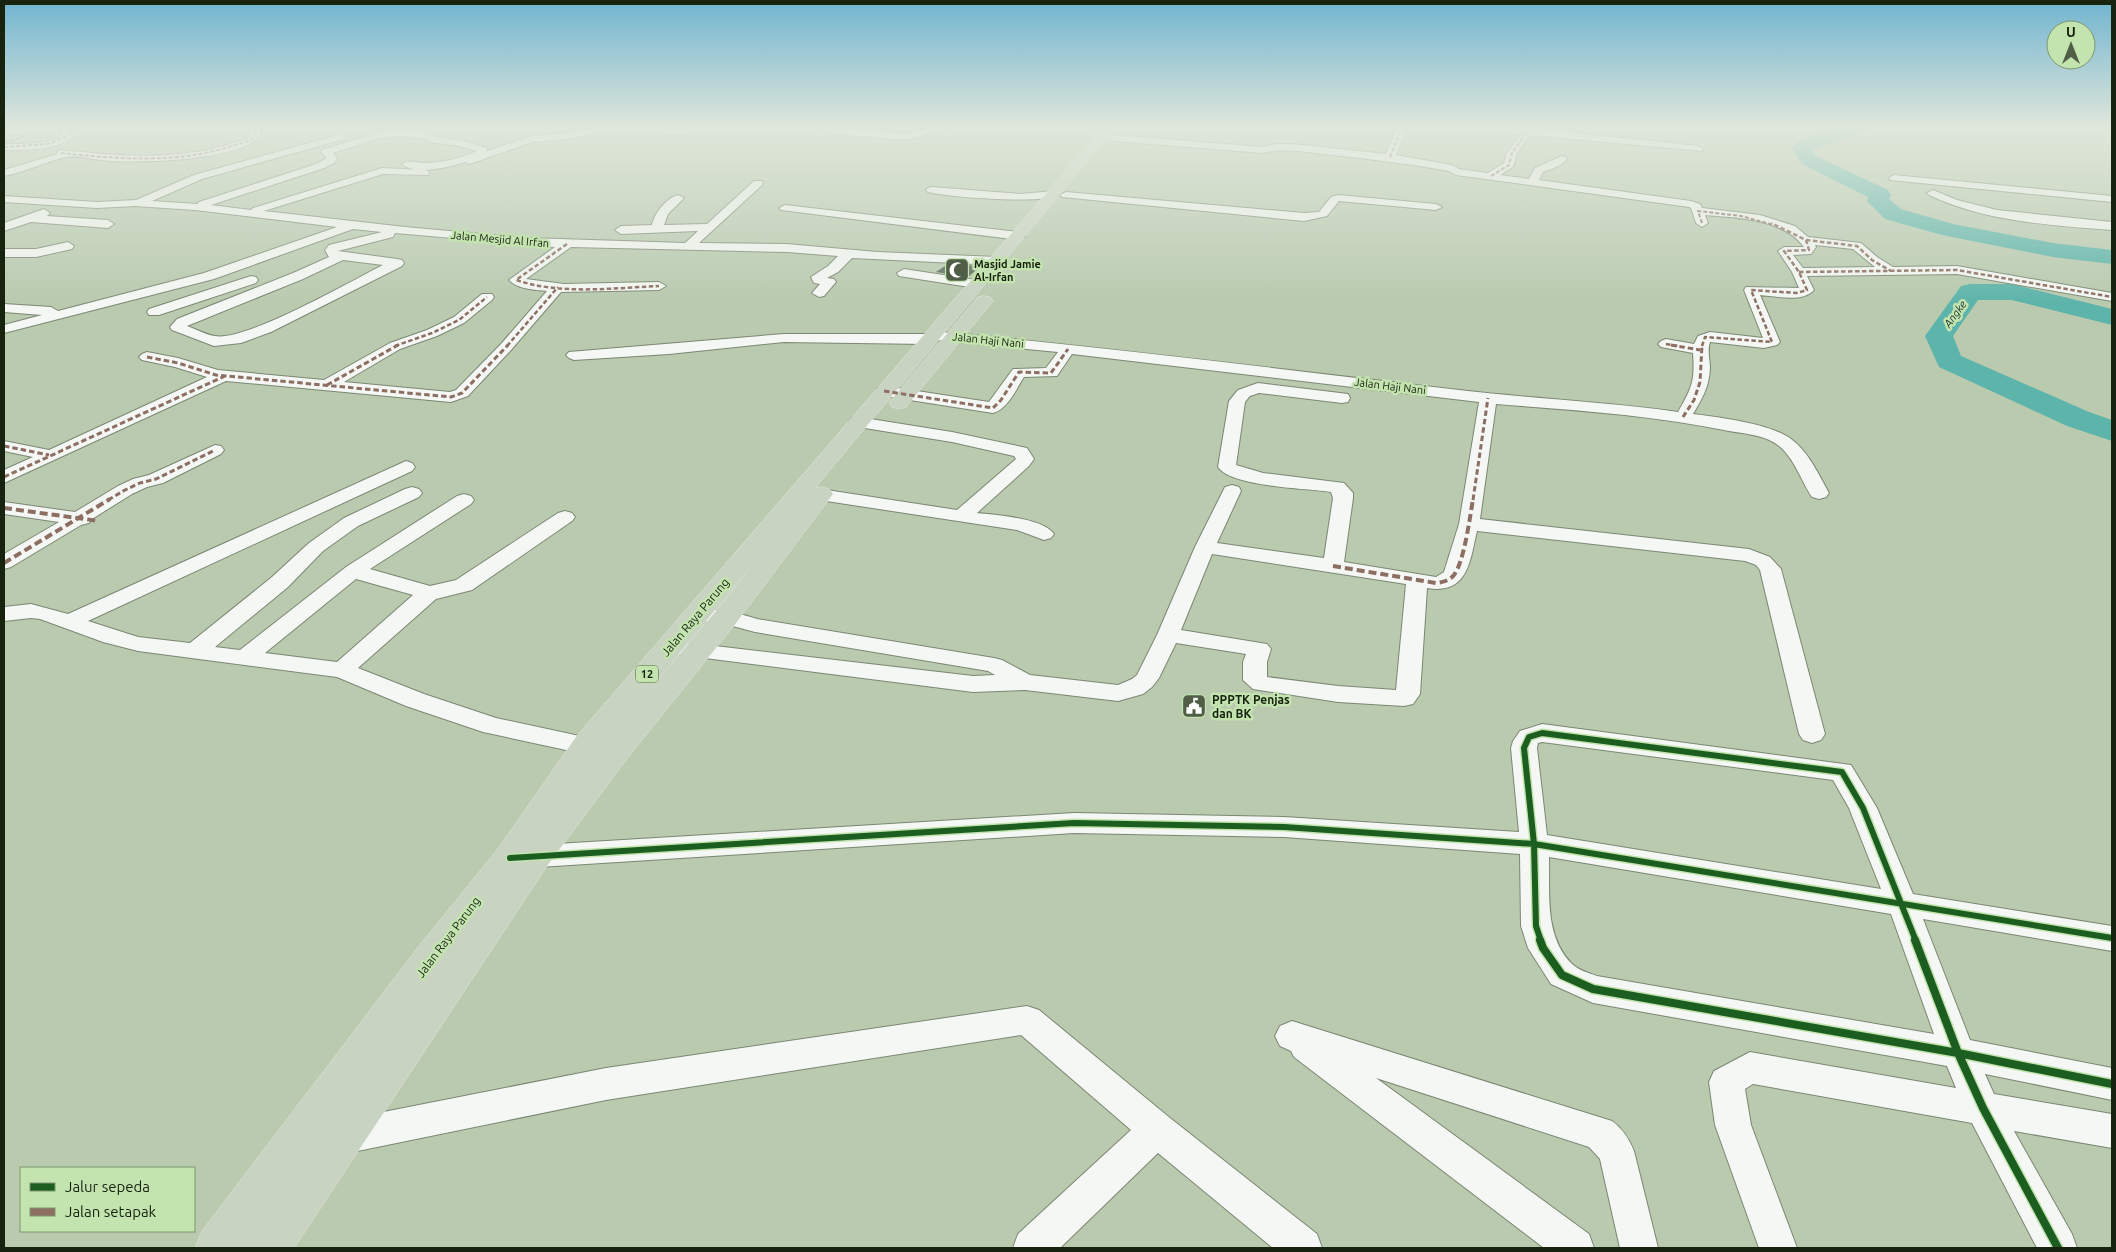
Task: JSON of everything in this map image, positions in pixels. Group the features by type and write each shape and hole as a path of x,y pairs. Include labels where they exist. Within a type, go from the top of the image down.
{"highway":[{"name":"Jalan Raya Parung","path":"266,1248 343,1137 522,857 600,749 669,648 869,424 939,337 1067,186"},
{"name":"Jalan Raya Parung","path":"939,337 976,284 1060,194"},
{"name":"Jalan Raya Parung","path":"600,749 698,652 820,495 869,424"},
{"name":"Jalan Raya Parung","path":"219,1248 432,958 522,857"}],"street":[{"path":"135,203 175,186"},
{"path":"195,207 258,186"},
{"path":"247,213 332,186"},
{"path":"688,247 754,186"},
{"path":"1567,186 1691,204 1696,206 1700,217 1761,219 1790,230 1806,240 1857,246 1872,260 1891,272"},
{"path":"1616,208 1618,186"},
{"path":"1988,186 2112,198"},
{"path":"2046,186 2103,238"},
{"path":"932,190 980,188 1020,196 1060,194 1304,217 1320,217 1325,214 1335,198 1436,207"},
{"path":"1906,190 1981,198"},
{"path":"1933,194 1989,212 2024,219 2112,226"},
{"path":"658,229 657,223 660,217 678,198"},
{"name":"Jalan Mesjid Al Irfan","path":"4,199 71,204 135,203 195,207 357,224 405,231 567,244 787,248 849,254 997,261"},
{"path":"4,227 71,204"},
{"path":"785,208 1019,236"},
{"path":"30,218 108,224"},
{"path":"2024,219 2037,231"},
{"path":"4,329 209,276 309,239 357,224"},
{"path":"621,230 712,227"},
{"path":"336,253 397,263 273,326 236,340 214,340 177,327 182,322 298,276 336,253 363,239 405,231"},
{"path":"154,312 336,253 418,232"},
{"path":"1683,417 1700,388 1702,368 1700,350 1703,339 1710,336 1764,343 1772,342 1751,290 1798,293 1807,290 1799,272 1784,251 1810,250 1806,240"},
{"path":"567,244 516,280 528,285 558,287 659,286"},
{"path":"4,253 36,253 68,246"},
{"path":"819,293 829,282 819,280 818,277 833,269 849,254"},
{"path":"1799,272 1957,270 2112,297"},
{"path":"904,273 976,284"},
{"path":"147,357 186,365 208,374 447,398 462,393 506,347 558,287"},
{"path":"328,385 395,346 432,333 459,320 487,297"},
{"path":"4,308 45,310 62,314"},
{"name":"Jalan Haji Nani","path":"574,356 669,350 784,338 939,337 1068,349 1170,354 1488,398 1622,409 1683,417 1770,434 1786,443 1805,466 1819,493"},
{"path":"1666,344 1700,350"},
{"path":"895,393 993,408 1001,400 1019,372 1051,373 1068,349"},
{"path":"4,476 226,376"},
{"path":"1333,566 1343,498 1343,493 1337,487 1252,476 1235,472 1228,467 1237,401 1244,393 1258,388 1342,398"},
{"path":"1205,547 1333,566 1417,581 1436,583 1447,581 1454,574 1469,524 1488,398"},
{"path":"869,424 952,437 1021,452 1026,459 963,515"},
{"path":"4,446 49,455"},
{"path":"4,563 126,490 140,483 156,479 215,450"},
{"path":"68,622 406,467"},
{"path":"669,648 973,684 1025,682 1118,693 1129,691 1137,688 1145,681 1168,635 1205,547 1232,491"},
{"path":"195,651 280,582 316,546 351,522 412,494"},
{"path":"820,495 1021,525 1044,534"},
{"path":"245,657 353,571 464,500"},
{"path":"4,508 99,521"},
{"path":"353,571 429,593 450,590 464,585 565,517"},
{"path":"1469,524 1739,554 1762,561 1770,569 1812,734"},
{"path":"1168,635 1258,649 1255,662 1255,680 1260,684 1338,694 1404,698 1408,694 1417,581"},
{"path":"342,670 429,593"},
{"path":"4,614 31,611 44,613 138,644 342,670 414,700 492,726 600,749"},
{"path":"696,616 726,617 755,625 994,665 1025,682"},
{"path":"926,677 943,655"},
{"path":"2058,1248 1983,1108 1958,1053 1902,904 1863,808 1842,772 1542,733 1528,737 1525,740 1524,748 1534,844 1536,926 1543,948 1562,975 1593,989 1958,1053 2112,1084"},
{"path":"522,857 806,842 1074,822 1284,827 1534,844 2112,938"},
{"path":"343,1137 606,1084 1027,1020 1157,1130 1302,1248"},
{"path":"1575,1248 1291,1035 1598,1133 1606,1138 1616,1151 1639,1248"},
{"path":"1778,1248 1733,1125 1726,1082 1750,1068 2112,1131"},
{"path":"1032,1248 1157,1130"}],"building":[{"path":"948,264 981,266 968,277 936,272"}],"waterway":[{"name":"Angke","path":"1863,186 1880,195 1878,201 1893,214 1950,230 2053,250 2112,257"},
{"name":"Angke","path":"2112,317 2012,292 1970,292 1939,336 1949,361 2078,419 2112,431"}],"marked path":[{"path":"1683,417 1694,400 1698,388 1702,368 1702,345 1705,337 1772,342 1751,290 1797,293 1807,290 1799,272 1784,251 1809,250 1806,240 1779,226 1754,218 1698,211 1702,223"},
{"path":"1806,240 1857,246 1872,260 1891,271"},
{"path":"567,244 516,280 544,287 564,288 659,286"},
{"path":"1799,272 1957,270 2112,297"},
{"path":"147,357 178,363 216,375 451,397 462,393 506,347 558,287"},
{"path":"327,385 395,346 432,333 459,320 487,297"},
{"path":"1666,344 1700,350"},
{"path":"884,391 993,408 1001,400 1019,372 1051,373 1068,349"},
{"path":"4,477 225,376"},
{"path":"1333,566 1436,583 1447,581 1454,575 1469,524 1488,398"},
{"path":"4,446 49,455"},
{"path":"4,563 125,490 140,483 156,479 215,450"},
{"path":"4,508 99,521"}],"cycle path":[{"path":"2058,1248 1983,1108 1958,1053 1902,904 1863,808 1842,772 1542,733 1532,735 1527,739 1524,748 1534,844 1536,926 1543,948 1562,975 1593,989 1958,1053 2112,1084"},
{"path":"510,858 1074,823 1284,827 1534,844 2112,938"}],"place":[{"name":"Masjid Jamie Al-Irfan","path":"957,270"},
{"name":"PPPTK Penjas dan BK","path":"1194,706"}]}
